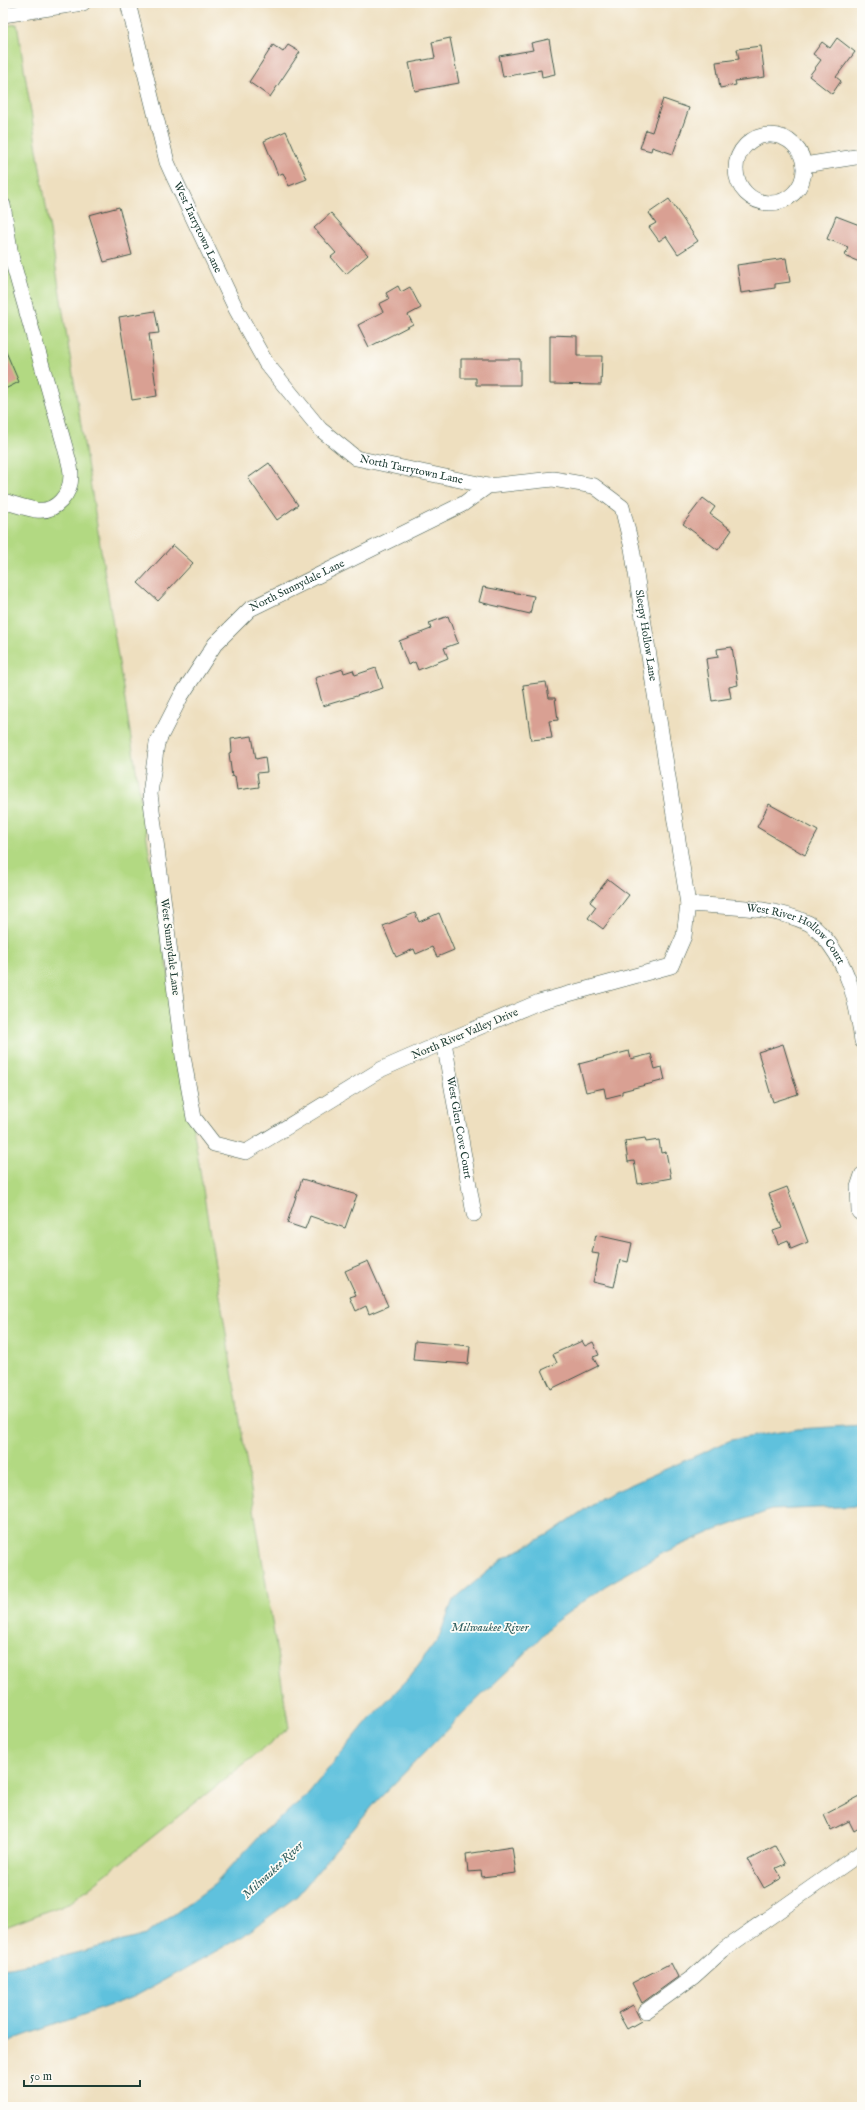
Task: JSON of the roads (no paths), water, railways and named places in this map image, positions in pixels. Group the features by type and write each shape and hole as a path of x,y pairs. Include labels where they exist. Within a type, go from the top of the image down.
{"street":[{"path":"3,15 83,3"},
{"name":"West Tarrytown Lane","path":"128,3 168,167 236,309 266,363 320,429"},
{"path":"772,134 784,137 793,144 800,154 804,165 803,176 799,186 792,194 783,200 773,203 762,202 752,198 744,191 738,182 735,171 739,154 750,141 760,136 772,134"},
{"path":"804,165 862,156"},
{"path":"3,205 7,255 65,447 71,475 68,490 60,503 49,508 37,510 3,501"},
{"name":"North Tarrytown Lane","path":"320,429 356,458 488,486"},
{"name":"Sleepy Hollow Lane","path":"488,486 552,479 594,486 622,507 632,548 688,904"},
{"name":"North Sunnydale Lane","path":"157,743 181,696 215,644 250,609 462,504 488,486"},
{"name":"West Sunnydale Lane","path":"157,743 150,794 184,1056 194,1118 214,1144"},
{"name":"West River Hollow Court","path":"688,904 763,909 810,923 829,941 844,967 854,998 862,1041"},
{"name":"North River Valley Drive","path":"214,1144 246,1152 382,1070 444,1042 539,1002 670,966 684,936 688,904"},
{"name":"West Glen Cove Court","path":"444,1042 474,1214"},
{"path":"862,1175 858,1187 859,1212 862,1214"},
{"path":"646,2011 693,1977 723,1950 862,1852"}],"water":[{"name":"Milwaukee River","path":"862,1425 862,1506 771,1510 711,1532 665,1552 605,1586 555,1622 518,1661 464,1712 377,1801 297,1896 243,1936 134,1997 20,2037 3,2046 3,1968 44,1961 146,1935 215,1884 261,1834 306,1796 370,1718 407,1680 439,1637 453,1600 504,1558 549,1534 601,1498 731,1440 798,1429"}]}
